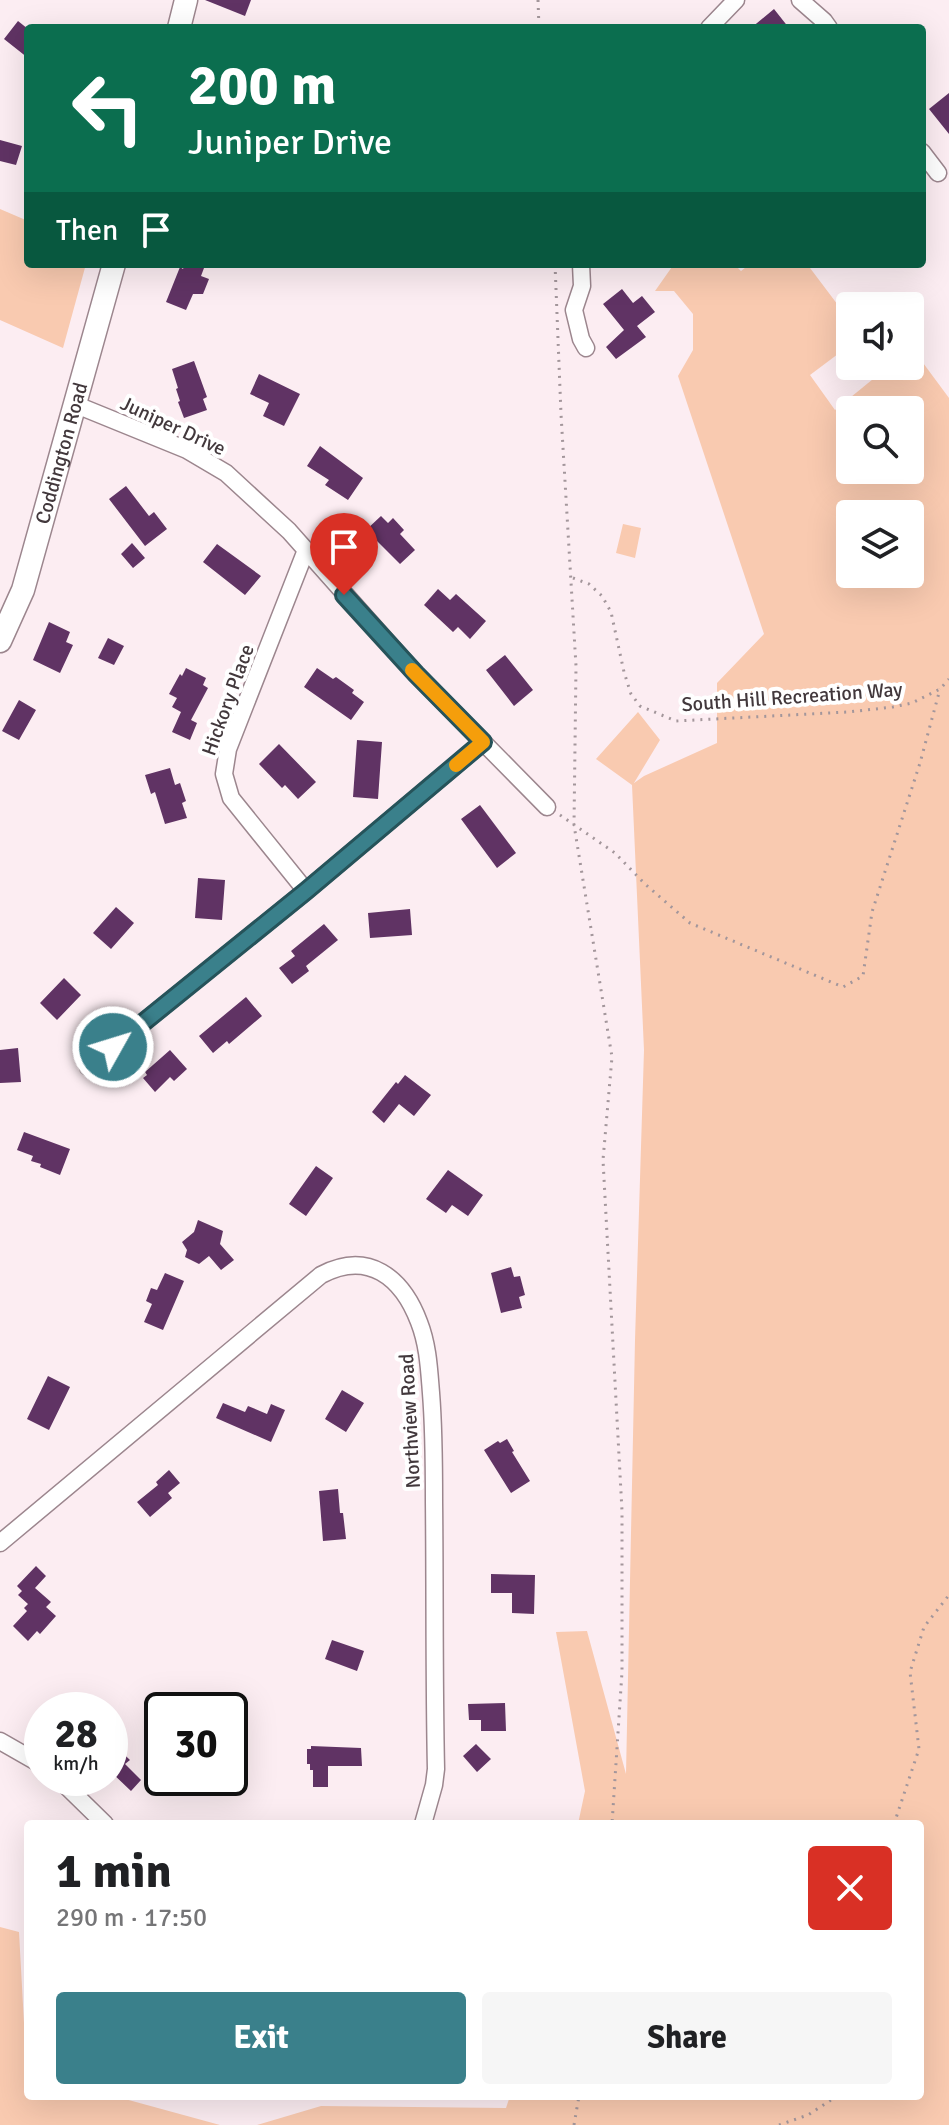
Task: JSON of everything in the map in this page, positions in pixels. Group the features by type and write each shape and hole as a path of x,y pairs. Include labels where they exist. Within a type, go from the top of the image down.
{"street":[{"path":"180,24 186,0"},
{"path":"713,24 736,0"},
{"path":"800,0 826,24"},
{"path":"926,157 938,173"},
{"name":"Coddington Road","path":"0,641 23,590 113,268"},
{"path":"581,268 582,286 574,310 586,348"},
{"name":"Juniper Drive","path":"74,404 175,445 215,466 253,496 306,550 408,665 547,807"},
{"name":"Hickory Place","path":"306,550 228,749 224,774 238,809 306,891"},
{"path":"88,1067 306,891 483,742"},
{"name":"Northview Road","path":"0,1543 321,1275 332,1269 357,1265 392,1278 413,1308 424,1339 434,1432 436,1769 424,1820"},
{"path":"0,1741 24,1755"},
{"path":"76,1796 101,1820"}],"path":[{"path":"538,0 539,24"},
{"path":"555,268 576,666 574,825 612,1057 603,1160 622,1511 622,1672 612,1820"},
{"name":"South Hill Recreation Way","path":"573,578 589,584 602,596 611,612 631,694 640,706 676,721 893,707 912,703 940,689 949,679"},
{"path":"547,807 615,853 690,923 843,987 863,976 872,912 920,763 940,689"},
{"path":"895,1820 919,1749 910,1672 924,1627 949,1595"},
{"path":"574,2125 578,2100"},
{"path":"779,2125 808,2115 831,2100"}],"shaded area":[{"path":"0,209 24,219 24,268 85,268 63,348 0,320"},
{"path":"671,268 738,268 741,271 745,268 810,268 836,302 836,356 810,375 836,409 836,484 924,484 924,396 852,396 872,380 924,380 924,364 949,398 949,2125 257,2125 321,2106 506,2108 509,2100 924,2100 924,1820 579,1820 585,1791 556,1632 587,1631 626,1774 644,1050 632,785 596,759 638,712 660,740 634,783 717,743 717,683 764,634 678,376 693,350 693,314 674,291 655,291"},
{"path":"623,524 641,528 635,558 616,553"},
{"path":"0,1927 19,1932 24,2100 129,2100 220,2125 0,2125"}],"building":[{"path":"205,0 251,0 245,16"},
{"path":"774,9 786,24 756,24"},
{"path":"18,21 24,26 24,55 4,39"},
{"path":"949,93 949,134 929,109"},
{"path":"0,140 22,146 16,165 0,161"},
{"path":"180,268 204,268 201,276 209,279 203,294 193,294 186,310 166,302"},
{"path":"622,289 633,303 642,296 655,312 637,326 646,337 616,359 606,347 624,330 603,304"},
{"path":"194,361 207,397 203,399 207,410 184,418 172,369"},
{"path":"259,374 300,394 284,426 263,416 269,403 250,394"},
{"path":"320,446 363,478 348,500 325,485 329,480 307,466"},
{"path":"126,486 149,516 154,512 167,529 145,546 109,499"},
{"path":"381,516 388,523 393,518 404,530 400,534 415,550 400,564 366,530"},
{"path":"132,543 145,558 133,568 121,554"},
{"path":"217,544 261,576 245,595 203,562"},
{"path":"438,589 450,600 456,594 486,621 470,639 458,627 453,632 424,605"},
{"path":"49,622 70,632 66,642 73,645 60,673 33,660"},
{"path":"108,638 124,646 114,665 98,658"},
{"path":"505,655 533,690 514,706 486,670"},
{"path":"186,668 206,678 203,685 208,688 191,720 197,723 190,740 172,732 181,712 172,707 177,698 169,694"},
{"path":"317,668 354,690 352,693 364,702 351,720 304,687"},
{"path":"19,700 36,710 19,740 2,731"},
{"path":"357,740 382,742 378,799 353,797"},
{"path":"279,744 316,782 298,799 285,785 282,788 259,764"},
{"path":"170,768 175,785 180,783 187,818 165,824 155,792 151,794 145,775"},
{"path":"480,805 516,853 497,868 461,819"},
{"path":"198,878 225,880 222,920 195,918"},
{"path":"116,907 134,923 111,949 93,933"},
{"path":"410,909 412,935 370,938 368,913"},
{"path":"324,924 338,940 306,966 309,971 292,984 279,968 295,956 291,951"},
{"path":"64,978 81,995 57,1020 40,1003"},
{"path":"246,997 262,1016 229,1044 227,1041 213,1053 199,1036"},
{"path":"18,1048 21,1082 0,1083 0,1050"},
{"path":"170,1050 187,1069 174,1081 170,1077 155,1092 143,1078 147,1075 145,1072"},
{"path":"405,1075 431,1095 414,1116 399,1104 384,1123 372,1112"},
{"path":"24,1132 70,1149 60,1175 40,1167 41,1164 31,1161 33,1156 17,1150"},
{"path":"316,1166 333,1178 306,1216 289,1204"},
{"path":"448,1170 483,1195 468,1216 452,1205 446,1213 426,1199"},
{"path":"198,1220 223,1231 220,1244 234,1260 221,1270 209,1256 199,1264 185,1257 187,1250 182,1242 194,1232"},
{"path":"511,1267 514,1277 520,1276 525,1295 519,1297 522,1308 501,1313 491,1273"},
{"path":"165,1273 184,1281 163,1330 144,1322 152,1304 146,1301 151,1288 157,1290"},
{"path":"48,1376 70,1387 49,1430 27,1419"},
{"path":"342,1390 364,1403 346,1432 325,1419"},
{"path":"223,1403 245,1412 248,1406 267,1414 271,1404 285,1410 271,1442 216,1418"},
{"path":"507,1439 530,1481 511,1493 484,1450"},
{"path":"169,1470 180,1483 168,1493 172,1498 150,1517 137,1502 158,1485 156,1482"},
{"path":"338,1489 346,1539 323,1541 319,1491"},
{"path":"36,1566 46,1576 35,1588 51,1602 46,1607 56,1616 40,1634 37,1631 28,1641 13,1626 27,1611 24,1608 28,1604 18,1595 22,1591 17,1586"},
{"path":"491,1574 535,1575 534,1614 512,1613 512,1593 491,1593"},
{"path":"332,1640 364,1651 357,1671 325,1659"},
{"path":"505,1703 506,1731 481,1731 481,1720 469,1720 468,1704"},
{"path":"476,1744 491,1759 477,1772 463,1756"},
{"path":"311,1746 361,1748 362,1766 328,1766 328,1787 313,1787 313,1770 307,1764 307,1749"},
{"path":"128,1767 141,1780 131,1791 128,1788"}],"slow traffic":[{"path":"412,670 483,742 456,765"}],"route":[{"path":"113,1047 483,742 344,595"}]}
